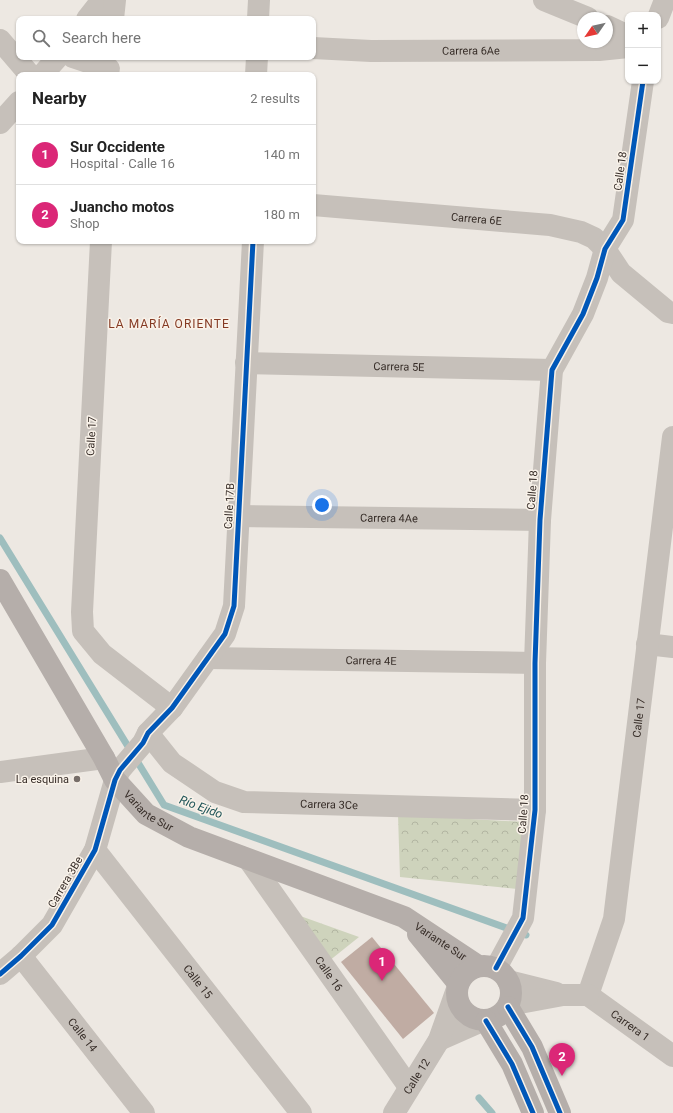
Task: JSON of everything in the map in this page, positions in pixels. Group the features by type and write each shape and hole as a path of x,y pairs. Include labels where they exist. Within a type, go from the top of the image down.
{"main road":[{"name":"Variante Sur","path":"0,580 113,769 146,814 189,837 404,917 494,972"},
{"name":"Variante Sur","path":"404,917 457,988"},
{"path":"470,969 494,972 511,993 508,1006 502,1014 495,1019 484,1021 472,1018 463,1012 458,1002 457,988 462,975 470,969"},
{"path":"508,1006 532,1047 560,1113"},
{"path":"484,1021 512,1064 533,1113"}],"street":[{"path":"90,16 102,0"},
{"path":"113,16 115,0"},
{"path":"258,16 259,0"},
{"path":"544,0 577,14"},
{"path":"660,12 665,0"},
{"path":"613,29 625,35"},
{"path":"0,40 16,59"},
{"name":"Carrera 6Ae","path":"316,48 371,51 599,50 625,47"},
{"path":"17,60 27,72"},
{"path":"45,72 55,60"},
{"path":"84,60 109,67"},
{"path":"256,72 257,60"},
{"name":"Calle 18","path":"494,972 523,918 535,810 535,663 540,520 552,370 583,314 597,278 604,249 622,220 643,84"},
{"path":"0,123 16,105"},
{"name":"Carrera 6E","path":"316,205 550,225 581,232 594,238 621,273 671,312"},
{"name":"Calle 17","path":"101,244 82,612 83,631 102,654 172,708"},
{"name":"Calle 17B","path":"113,769 145,738 172,708 225,634 234,606 253,244"},
{"name":"Carrera 5E","path":"246,363 552,370"},
{"name":"Calle 17","path":"588,996 614,919 673,437"},
{"name":"Carrera 4Ae","path":"238,516 540,520"},
{"path":"647,644 673,647"},
{"name":"Carrera 4E","path":"208,658 535,663"},
{"name":"Carrera 3Ce","path":"145,738 172,763 215,792 244,802 535,810"},
{"path":"0,772 113,769"},
{"name":"Carrera 3Be","path":"0,974 21,956 52,925 95,850 113,769"},
{"name":"Calle 15","path":"95,850 301,1113"},
{"name":"Calle 16","path":"249,860 409,1087"},
{"name":"Calle 14","path":"21,956 144,1113"},
{"path":"494,972 563,995"},
{"name":"Calle 12","path":"394,1113 439,1040 457,988"},
{"path":"508,1006 563,995 588,996"},
{"name":"Carrera 1","path":"588,996 673,1056"},
{"path":"439,1040 484,1021"}],"green space":[{"path":"398,815 526,822 517,889 400,877"},
{"path":"292,913 359,937 329,961"}],"building":[{"path":"372,937 434,1013 403,1039 341,962"}],"waterway":[{"name":"Río Ejido","path":"0,538 164,805 526,935"},
{"name":"Río Ejido","path":"479,1098 492,1113"}],"cycle path":[{"path":"496,968 523,918 535,810 535,663 540,520 552,370 583,314 597,278 605,249 623,220 643,84"},
{"path":"0,974 21,956 52,925 95,850 115,780 120,770 143,743 148,733 172,708 225,634 234,606 253,244"},
{"path":"508,1007 532,1047 560,1113"},
{"path":"486,1021 512,1064 533,1113"}],"place":[{"name":"La esquina","path":"77,779"},
{"name":"Sur Occidente","path":"382,981"},
{"name":"Juancho motos","path":"562,1076"}],"district":[{"name":"LA MARÍA ORIENTE","path":"169,324"}]}
